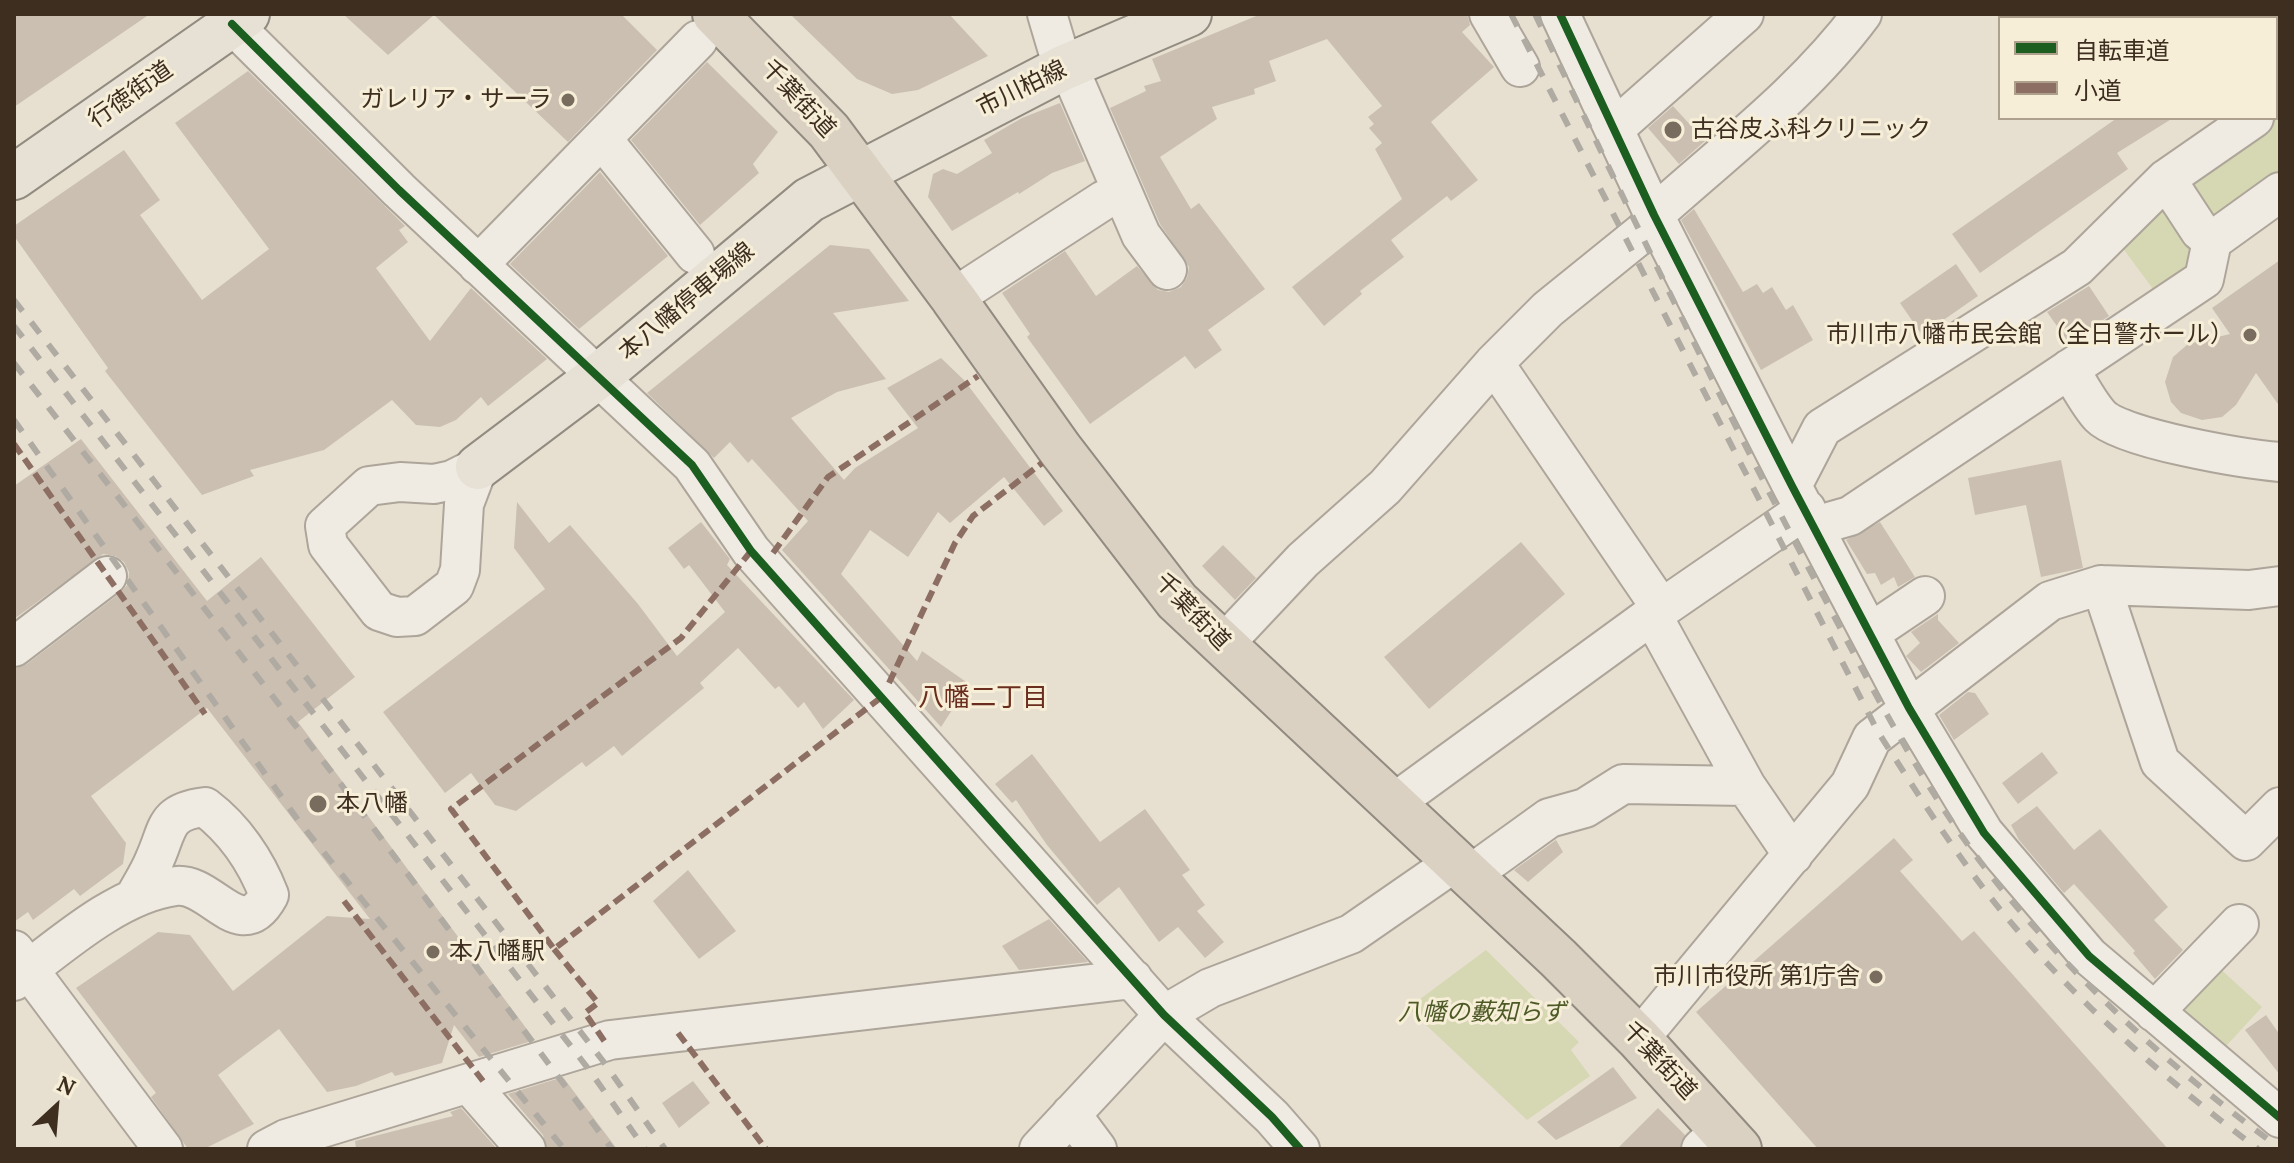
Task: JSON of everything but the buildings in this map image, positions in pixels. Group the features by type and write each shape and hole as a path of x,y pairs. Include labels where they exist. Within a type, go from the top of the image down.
{"highway":[{"name":"千葉街道","path":"707,27 818,120 953,298 1128,541 1177,601 1394,803 1639,1039 1721,1142"}],"main road":[{"name":"市川柏線","path":"860,172 1066,67 1189,14"},
{"name":"行徳街道","path":"14,177 240,19"},
{"name":"本八幡停車場線","path":"478,467 600,375 809,200 860,172"}],"street":[{"path":"1047,14 1066,67 1141,235 1167,270"},
{"path":"1489,14 1520,67"},
{"path":"1560,14 1654,215 1804,507 1909,708 1984,833 2089,956 2280,1118"},
{"path":"1614,129 1744,14"},
{"path":"1223,645 1303,560 1385,487 1494,363 1548,309 1651,225 1654,215 1790,96 1819,68 1862,14"},
{"path":"240,19 478,265 600,375 692,465 751,551 1164,1015 1272,1117 1300,1149"},
{"path":"478,265 707,27"},
{"path":"1394,803 1804,507 1822,428 2077,267 2166,179 2251,120"},
{"path":"602,139 695,254"},
{"path":"2166,179 2200,231 2212,241"},
{"path":"953,298 1104,200 1122,192"},
{"path":"1804,507 1850,516 2204,279 2212,241 2280,192"},
{"path":"1494,363 1656,612 1746,786 1793,855"},
{"path":"2069,369 2101,418 2129,431 2245,459 2280,462"},
{"path":"478,467 464,504 460,570 454,586 415,616 397,617 379,611 328,545 325,526 335,513 369,486 400,482 434,484 452,480 478,467"},
{"path":"14,647 107,576"},
{"path":"2101,585 2160,762 2246,841 2280,807"},
{"path":"1639,1039 1850,785 1872,738 2050,601 2101,585 2249,590 2280,586"},
{"path":"1870,633 1925,596"},
{"path":"1039,1149 1164,1015 1210,988 1351,934 1549,818 1585,808 1623,784 1746,786"},
{"path":"136,895 19,967 163,1149"},
{"path":"2154,1012 2239,924"},
{"path":"267,1149 286,1139 610,1040 1133,979"},
{"path":"470,1085 526,1149"},
{"path":"1071,1114 1097,1149"},
{"path":"2269,1149 2280,1138"}],"green space":[{"path":"2280,112 2280,183 2214,263 2156,293 2116,239 2270,120 2278,120"},
{"name":"八幡の藪知らず","path":"1486,950 1579,1042 1571,1050 1590,1076 1527,1120 1408,1008"},
{"path":"2215,964 2262,1007 2216,1057 2168,1012"}],"railway":[{"path":"1511,14 1878,732 1923,802 1986,892 2061,978 2156,1067 2258,1149"},
{"path":"1535,14 1780,514 1884,709 1958,831 2016,906 2108,1005 2174,1065 2280,1148"},
{"path":"14,300 603,1061 665,1149"},
{"path":"14,326 590,1071 645,1149"},
{"path":"14,363 340,783 612,1149"},
{"path":"14,420 300,823 564,1149"}],"marked path":[{"path":"773,553 828,477 978,376"},
{"path":"14,444 205,714"},
{"path":"889,683 955,543 973,516 1042,463"},
{"path":"751,551 681,638 451,809 554,949 883,696"},
{"path":"344,901 483,1081"},
{"path":"554,949 598,1003 585,1013 605,1042"},
{"path":"678,1033 766,1149"}],"cycle path":[{"path":"1560,14 1654,215 1792,486 1909,708 1984,833 2089,956 2280,1118"},
{"path":"232,24 399,190 692,465 751,551 1164,1015 1272,1117 1300,1149"}],"place":[{"name":"ガレリア・サーラ","path":"568,100"},
{"name":"古谷皮ふ科クリニック","path":"1673,130"},
{"name":"市川市八幡市民会館（全日警ホール）","path":"2250,335"},
{"name":"本八幡","path":"318,804"},
{"name":"本八幡駅","path":"433,952"},
{"name":"市川市役所 第1庁舎","path":"1876,977"}],"district":[{"name":"八幡二丁目","path":"983,699"}]}
